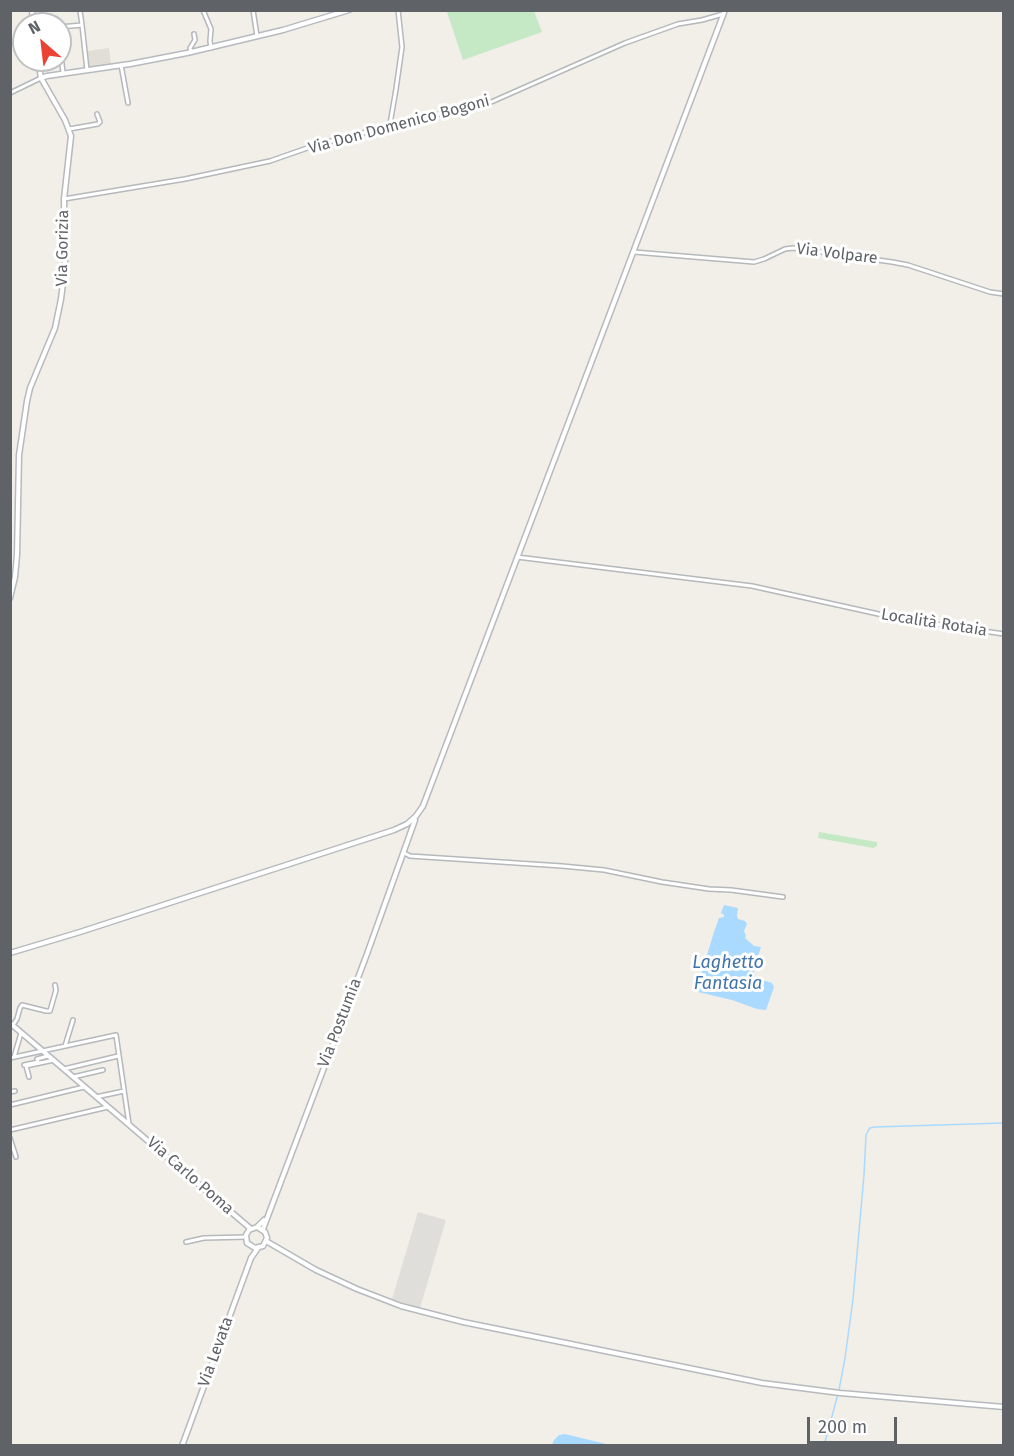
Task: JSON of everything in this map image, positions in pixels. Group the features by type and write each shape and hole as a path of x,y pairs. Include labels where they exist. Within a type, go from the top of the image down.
{"main road":[{"path":"41,78 211,48 349,10"},
{"name":"Via Postumia","path":"263,1229 416,816 423,806 724,12"},
{"name":"Via Gorizia","path":"10,598 15,578 19,455 30,388 55,328 62,299 65,267 64,199 71,136 40,72"},
{"path":"10,953 394,830 407,824 416,816"},
{"name":"Via Carlo Poma","path":"12,1024 251,1229"},
{"path":"257,1227 263,1229 266,1234 266,1241 258,1248 251,1247 247,1243 247,1232 257,1227 266,1217"},
{"path":"266,1241 316,1270 346,1284 390,1302 463,1322 762,1383 1004,1407"},
{"name":"Via Levata","path":"251,1247 251,1258"},
{"name":"Via Levata","path":"182,1446 251,1258 258,1248"}],"street":[{"path":"203,10 211,29 211,48"},
{"path":"253,10 257,36"},
{"path":"388,127 402,47 398,10"},
{"path":"80,11 87,70"},
{"name":"Via Don Domenico Bogoni","path":"64,199 185,179 270,161 316,145 489,102 651,33 724,12"},
{"path":"72,26 82,25"},
{"path":"191,52 190,48 195,40 194,34"},
{"path":"121,65 128,103"},
{"path":"10,93 41,78"},
{"path":"69,129 98,124 97,114"},
{"name":"Via Volpare","path":"633,252 753,262 793,248 908,265 990,292 1004,294"},
{"name":"Località Rotaia","path":"517,557 752,586 921,622 1004,634"},
{"path":"404,853 410,856 604,870 709,889 783,897"},
{"path":"12,1024 17,1019 22,1005 50,1011 56,990 55,985"},
{"path":"65,1046 73,1020"},
{"path":"12,1058 21,1033"},
{"path":"12,1058 116,1035 129,1124"},
{"path":"24,1065 38,1062 37,1059 48,1056"},
{"path":"64,1069 118,1056"},
{"path":"29,1077 26,1066 54,1060"},
{"path":"73,1077 103,1070"},
{"path":"10,1105 85,1087"},
{"path":"96,1097 124,1091"},
{"path":"10,1130 108,1107"},
{"path":"10,1138 15,1157"},
{"path":"186,1242 204,1238 246,1238"}],"shaded area":[{"path":"109,48 111,64 89,67 87,51"},
{"path":"418,1212 446,1220 420,1308 392,1299"}],"green space":[{"path":"534,11 542,32 463,60 447,12"},
{"path":"819,832 877,842 877,846 873,848 818,838"}],"water":[{"name":"Laghetto Fantasia","path":"724,905 738,908 738,919 747,924 744,931 745,938 754,946 761,947 754,973 759,979 772,983 774,987 766,1010 698,992 697,988 714,932 719,918 724,917 721,913"},
{"path":"565,1434 608,1445 552,1445 559,1435"}],"waterway":[{"path":"824,1446 845,1358 853,1299 868,1131 875,1127 1004,1123"}]}
